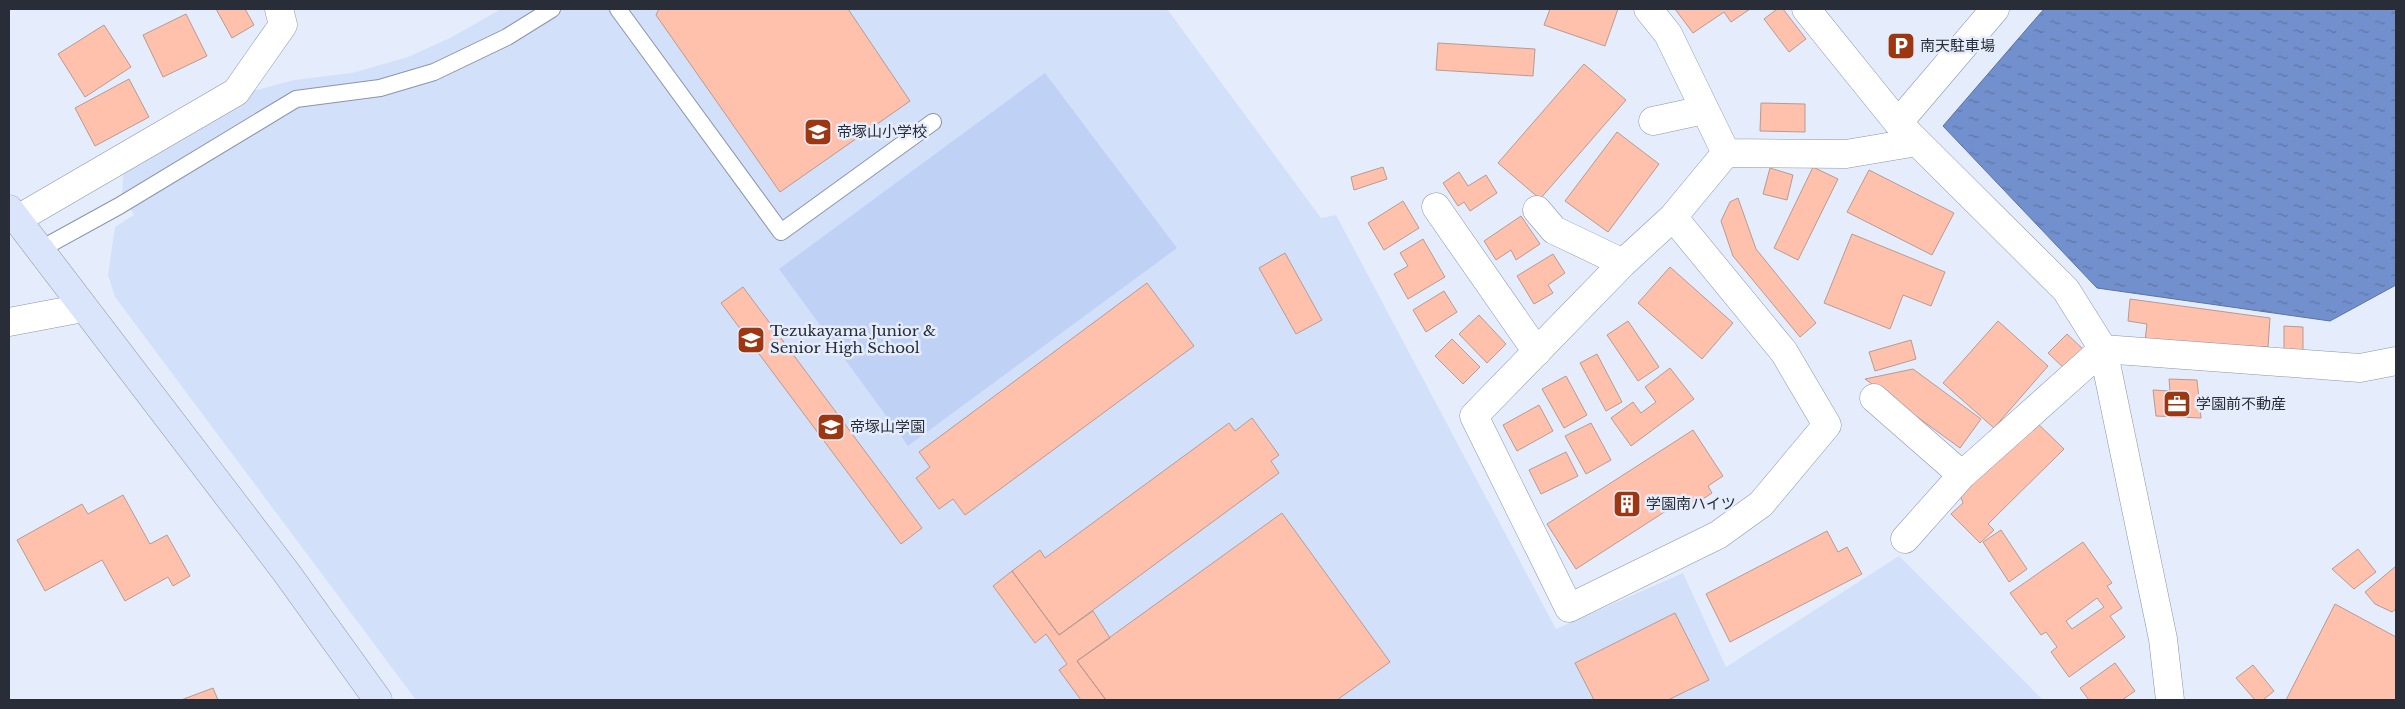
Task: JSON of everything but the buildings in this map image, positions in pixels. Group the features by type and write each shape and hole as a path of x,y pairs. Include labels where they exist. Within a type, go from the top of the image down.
{"street":[{"path":"279,9 283,25 236,92 12,215 286,572 378,700"},
{"path":"1648,9 1668,34 1694,82 1704,110 1726,153"},
{"path":"1806,9 1908,133 2066,290 2103,349 2163,639 2170,700"},
{"path":"1726,153 1846,154 1908,133 1995,9"},
{"path":"1652,121 1704,110"},
{"path":"1673,216 1784,352 1827,426 1762,504 1718,535 1569,608 1474,416 1623,263 1673,216 1726,153"},
{"path":"1436,207 1537,352"},
{"path":"1537,210 1554,230 1623,263"},
{"path":"9,322 83,308"},
{"path":"1905,540 1962,475 2103,349 2360,368 2396,361"},
{"path":"1874,398 1962,475"}],"lane":[{"path":"39,250 119,206 296,99 380,88 434,72 507,38 552,9"},
{"path":"618,9 781,232 933,122"}],"shaded area":[{"name":"Tezukayama Junior & Senior High School","path":"501,9 1167,9 1321,218 1336,215 1556,629 1683,573 1726,667 1899,556 2043,700 416,700 115,297 108,275 115,227 134,215 122,194 124,166 253,91 294,80 352,73 408,57 450,38"},
{"path":"1045,73 1177,248 908,446 779,269"}],"water":[{"path":"2044,9 2396,9 2396,285 2330,321 2097,288 1943,126"}],"place":[{"name":"南天駐車場","path":"1901,46"},
{"name":"帝塚山小学校","path":"818,132"},
{"name":"Tezukayama Junior & Senior High School","path":"751,340"},
{"name":"学園前不動産","path":"2177,404"},
{"name":"帝塚山学園","path":"831,427"},
{"name":"学園南ハイツ","path":"1627,504"}]}
